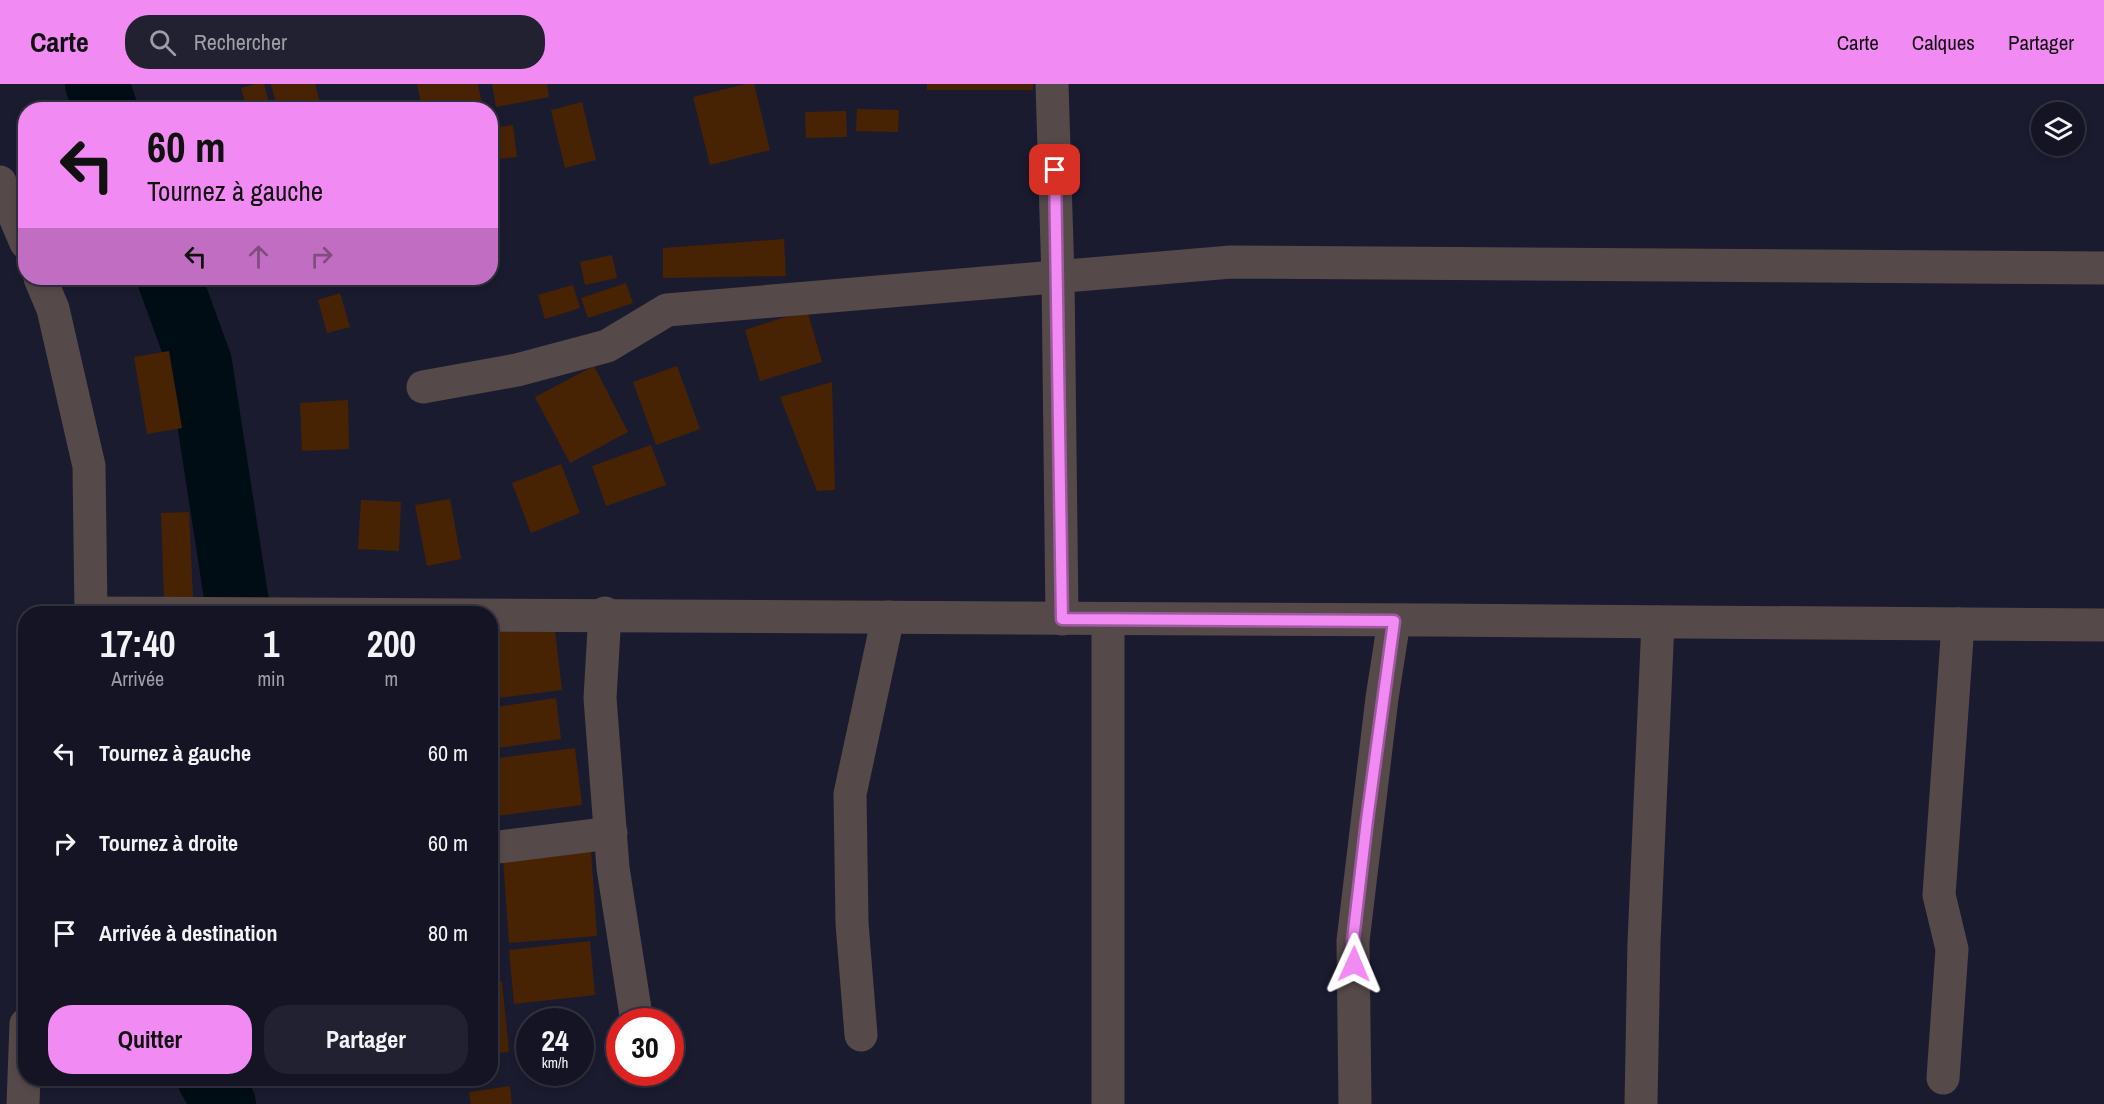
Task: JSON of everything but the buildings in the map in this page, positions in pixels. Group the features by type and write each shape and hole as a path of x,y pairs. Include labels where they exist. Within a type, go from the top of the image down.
{"street":[{"path":"1052,84 1058,278 1062,619"},
{"path":"0,182 18,224"},
{"path":"423,387 517,370 607,346 667,310 1231,262 2104,268"},
{"path":"43,285 53,309 89,466 91,606"},
{"path":"498,613 2104,625"},
{"path":"605,613 600,699 613,868 635,1008"},
{"path":"861,1035 852,923 850,794 888,617"},
{"path":"1108,619 1108,1104"},
{"path":"1355,1104 1353,940 1382,698 1394,621"},
{"path":"1641,1104 1644,942 1658,622"},
{"path":"1942,1078 1952,949 1939,895 1958,624"},
{"path":"498,847 611,833"},
{"path":"23,1104 24,1086"}],"waterway":[{"path":"97,84 103,102"},
{"path":"172,285 200,363 237,603"},
{"path":"214,1086 224,1104"}],"route":[{"path":"1055,170 1062,619 1394,621 1382,698 1353,940 1354,964"}]}
